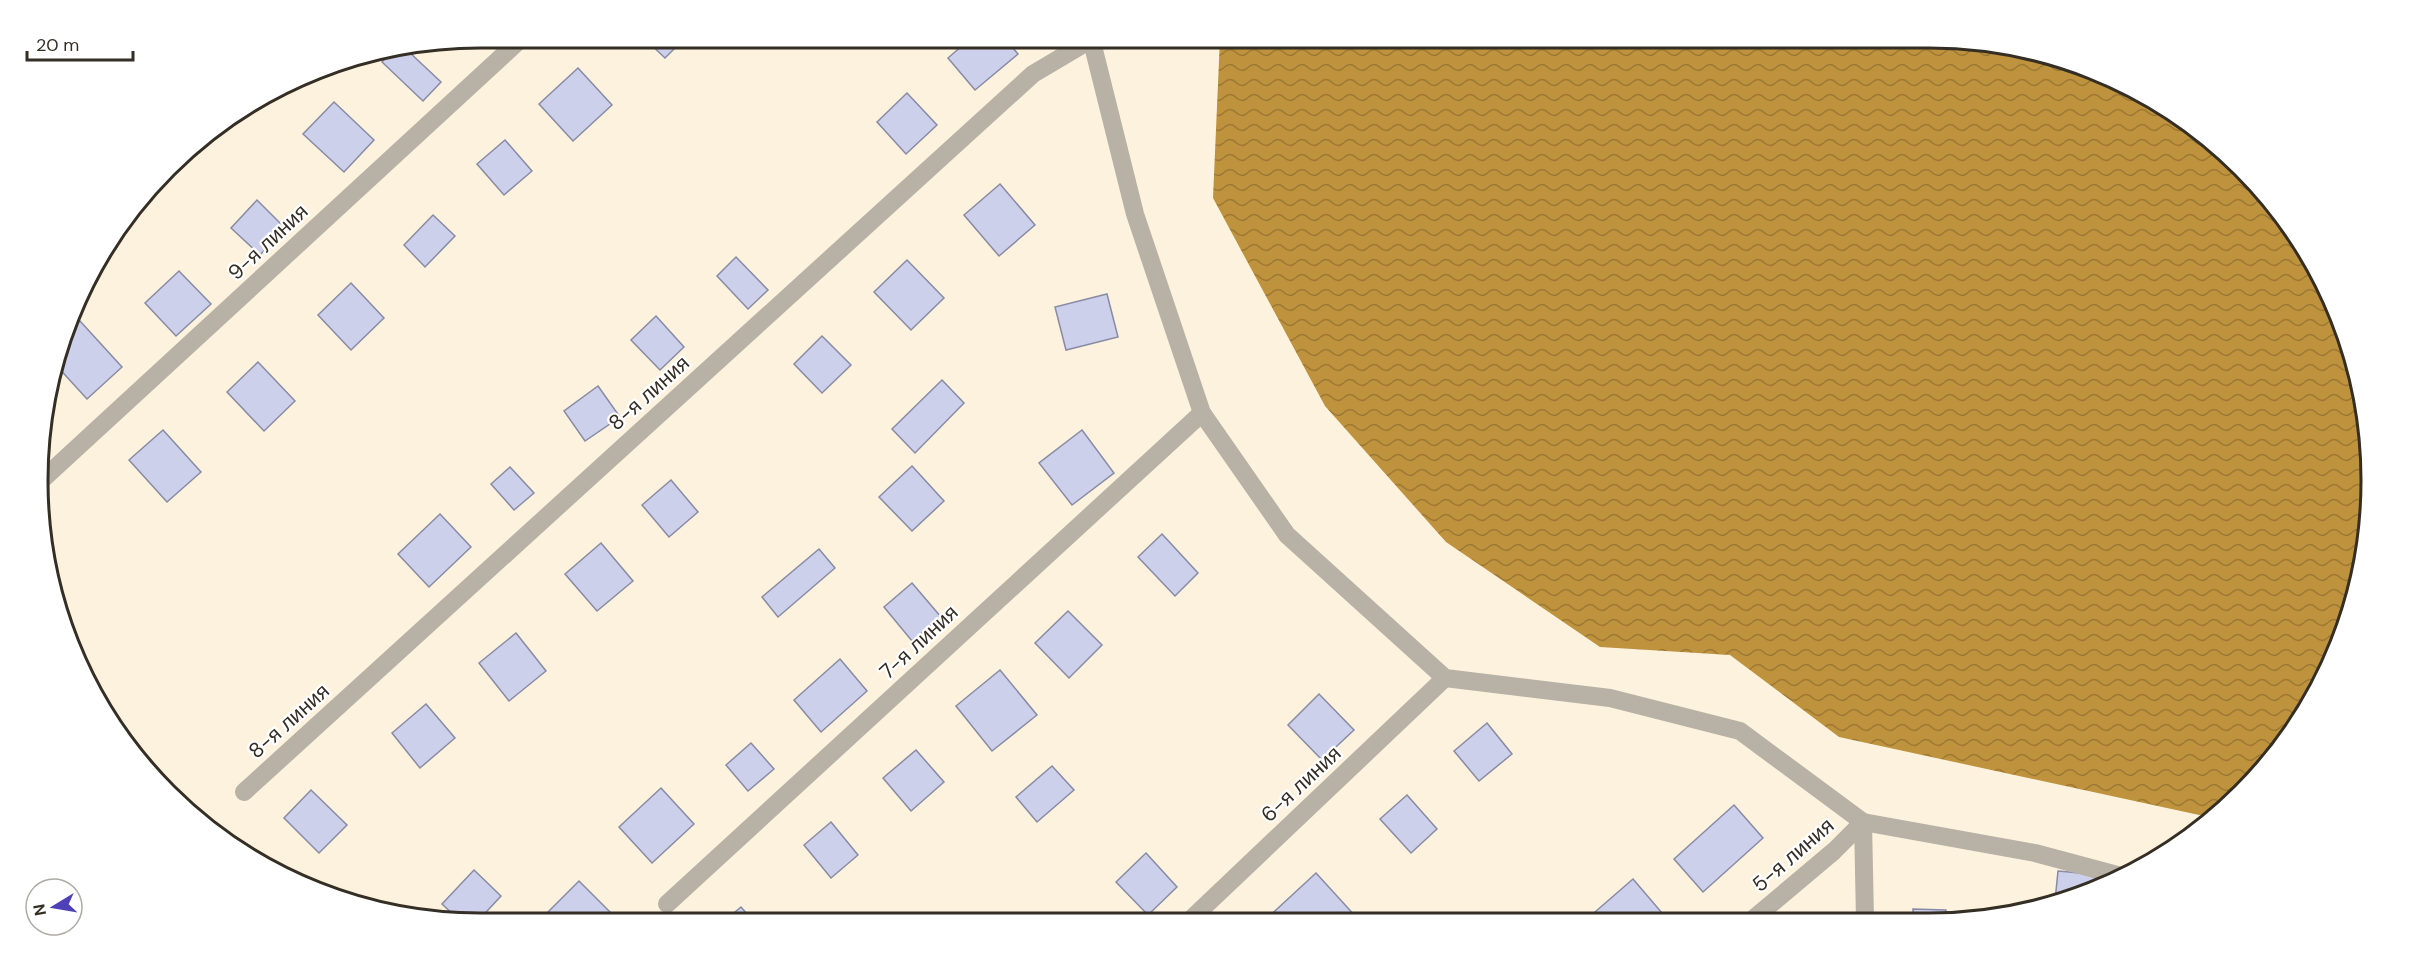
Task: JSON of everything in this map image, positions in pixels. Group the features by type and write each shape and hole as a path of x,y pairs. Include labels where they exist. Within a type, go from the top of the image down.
{"street":[{"name":"9-я линия","path":"48,474 511,48"},
{"name":"8-я линия","path":"244,792 1033,74 1076,48"},
{"path":"1094,48 1135,214 1202,413 1287,535 1445,678 1610,698 1740,731 1863,822 2035,853 2109,873"},
{"name":"7-я линия","path":"667,904 1202,413"},
{"name":"6-я линия","path":"1197,913 1445,678"},
{"path":"1863,822 1865,913"},
{"name":"5-я линия","path":"1760,913 1834,851 1863,822"}],"water":[{"path":"1220,48 1957,49 2013,56 2068,71 2094,81 2145,106 2192,137 2214,155 2254,195 2272,217 2303,264 2328,315 2338,341 2353,396 2361,480 2353,565 2338,620 2328,646 2303,697 2272,744 2254,766 2202,816 1839,737 1730,655 1600,647 1446,542 1325,406 1213,198"}],"building":[{"path":"654,48 675,48 665,58"},
{"path":"960,48 1013,48 1018,54 975,90 948,58"},
{"path":"411,54 441,82 423,101 382,62 385,59"},
{"path":"578,68 612,105 573,141 539,104"},
{"path":"907,93 937,125 906,154 877,122"},
{"path":"334,102 374,140 344,172 303,134"},
{"path":"505,140 532,171 504,195 477,164"},
{"path":"1000,184 1035,225 999,256 964,215"},
{"path":"257,200 285,228 260,255 231,228"},
{"path":"433,215 455,236 425,267 404,245"},
{"path":"736,257 768,290 748,309 717,276"},
{"path":"907,260 944,298 911,330 874,292"},
{"path":"179,271 211,304 176,336 145,303"},
{"path":"351,283 384,318 351,350 318,315"},
{"path":"1107,294 1118,337 1066,350 1055,307"},
{"path":"656,316 684,347 660,370 631,340"},
{"path":"80,321 122,367 87,399 62,372"},
{"path":"822,336 851,365 822,393 794,364"},
{"path":"258,362 295,401 264,431 227,392"},
{"path":"942,380 964,403 915,453 892,429"},
{"path":"598,386 620,417 585,441 564,411"},
{"path":"163,430 201,472 167,502 129,460"},
{"path":"1082,430 1114,473 1072,505 1039,463"},
{"path":"912,466 944,501 912,531 879,497"},
{"path":"510,467 534,493 514,510 491,484"},
{"path":"671,480 698,512 669,537 642,505"},
{"path":"440,514 471,547 429,587 398,554"},
{"path":"1162,534 1198,573 1175,596 1138,557"},
{"path":"601,543 633,581 597,611 565,574"},
{"path":"819,549 835,568 778,617 762,597"},
{"path":"912,583 941,617 912,641 884,607"},
{"path":"1068,611 1102,645 1069,678 1035,643"},
{"path":"516,633 546,671 509,701 479,663"},
{"path":"840,659 867,691 821,732 794,700"},
{"path":"1000,670 1037,715 992,751 956,706"},
{"path":"1319,694 1354,730 1322,760 1288,725"},
{"path":"426,704 455,738 420,768 392,733"},
{"path":"1487,723 1512,754 1479,781 1454,751"},
{"path":"751,743 774,769 748,791 726,765"},
{"path":"916,750 944,782 911,811 883,778"},
{"path":"1052,766 1074,790 1037,822 1016,797"},
{"path":"661,788 694,824 652,863 619,827"},
{"path":"311,790 347,825 319,853 284,818"},
{"path":"1407,795 1437,829 1411,853 1380,819"},
{"path":"1734,805 1763,838 1703,892 1674,859"},
{"path":"831,822 858,855 831,878 804,845"},
{"path":"1146,853 1177,887 1150,913 1146,913 1116,882"},
{"path":"474,870 501,896 485,913 450,912 442,904"},
{"path":"2058,871 2101,875 2094,880 2056,894"},
{"path":"1316,873 1352,913 1273,913"},
{"path":"1633,879 1662,913 1596,913"},
{"path":"579,881 610,912 609,913 547,913"},
{"path":"741,907 746,913 734,913"},
{"path":"1913,909 1946,910 1946,912 1913,913"}]}
